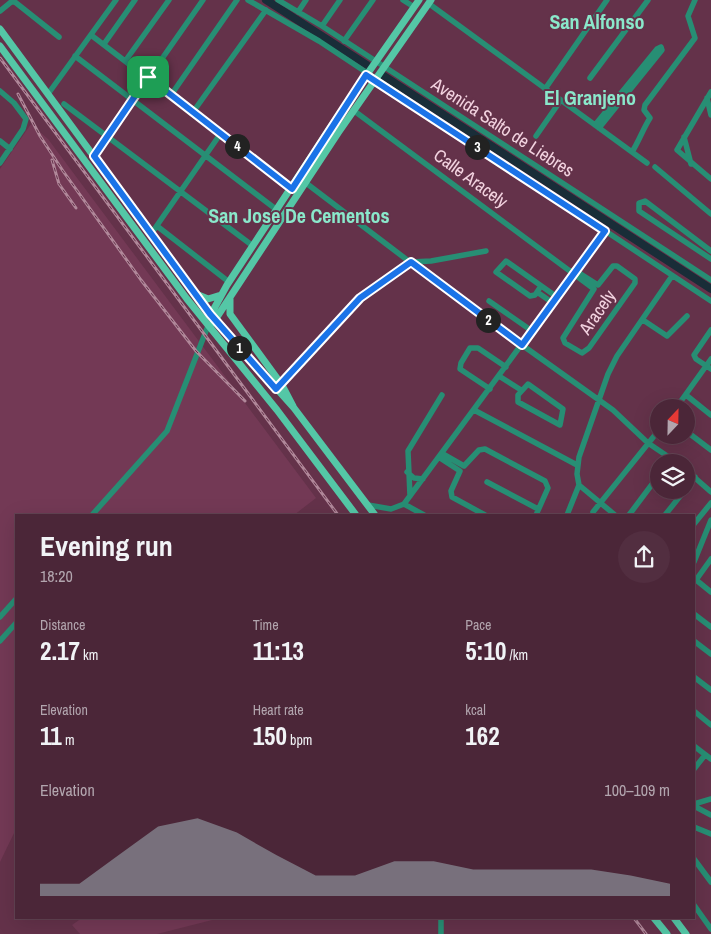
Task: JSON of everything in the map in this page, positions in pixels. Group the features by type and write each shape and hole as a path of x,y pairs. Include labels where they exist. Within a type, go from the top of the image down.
{"main road":[{"path":"208,326 210,314 221,294 367,73 419,0"},
{"path":"208,326 216,321 353,110 429,2"},
{"path":"0,29 210,314 279,387"},
{"path":"0,46 208,326 277,410 355,514"},
{"path":"196,294 208,299 221,294"},
{"path":"230,297 230,314 294,408 374,514"},
{"path":"655,919 667,934"},
{"path":"675,919 686,934"}],"street":[{"path":"48,94 116,0"},
{"path":"104,44 135,0"},
{"path":"126,60 170,0"},
{"path":"94,156 203,0"},
{"path":"170,94 237,0"},
{"name":"Avenida Salto de Liebres","path":"248,0 318,41 711,301"},
{"name":"Avenida Salto de Liebres","path":"278,0 322,26 374,64 711,280"},
{"path":"298,12 306,0"},
{"path":"322,26 340,0"},
{"path":"344,41 373,0"},
{"path":"403,0 414,7"},
{"path":"545,89 607,0"},
{"path":"590,78 648,0"},
{"path":"632,152 650,118 644,110 645,105 695,38 688,16 695,0"},
{"path":"0,11 11,2 15,2 59,37"},
{"path":"429,2 545,89 647,162"},
{"path":"193,112 266,10"},
{"path":"91,35 292,189"},
{"path":"75,56 277,210"},
{"path":"597,127 649,62"},
{"path":"0,91 24,115 26,122 0,163"},
{"path":"711,92 677,150 691,164 711,179"},
{"path":"707,98 711,115"},
{"path":"536,136 561,100"},
{"path":"64,104 253,246"},
{"path":"66,120 72,109"},
{"name":"Calle Aracely","path":"353,110 573,272"},
{"path":"151,234 221,133"},
{"path":"684,137 691,164"},
{"path":"0,141 10,149"},
{"path":"655,167 711,214"},
{"path":"306,184 599,400 663,454"},
{"path":"711,251 646,201 639,203 639,211 711,259"},
{"path":"157,226 229,282"},
{"path":"368,505 394,512 404,504 605,231"},
{"path":"279,387 360,298 411,262 431,261 486,251"},
{"path":"541,286 537,292 530,296 498,275 497,269 506,261 557,297"},
{"name":"Aracely","path":"613,266 617,266 636,280 589,348 584,352 580,352 565,343 563,338 594,289 573,272 598,285 613,266"},
{"path":"570,514 579,485 577,465 599,400 617,356 672,276"},
{"path":"537,292 553,303"},
{"path":"489,301 532,331"},
{"path":"643,320 667,336 687,316"},
{"path":"93,514 167,431 208,326"},
{"path":"708,367 696,359 694,355 711,330"},
{"path":"490,389 460,369 460,363 470,348 477,347 506,367"},
{"path":"682,399 708,367 711,359"},
{"path":"499,376 521,390"},
{"path":"527,385 531,385 563,409 561,424 558,425 522,406 518,402 521,390 527,385"},
{"path":"686,394 711,415"},
{"path":"410,496 406,458 411,444 438,407 442,396"},
{"path":"474,410 577,465"},
{"path":"695,438 711,450"},
{"path":"593,512 650,441"},
{"path":"441,456 464,466 479,450 485,449 546,481 548,488 537,512 487,482"},
{"path":"441,456 460,472 452,491 452,496 483,514"},
{"path":"408,472 414,478 423,479"},
{"path":"695,477 711,492"},
{"path":"579,485 614,514"},
{"path":"630,514 650,488"},
{"path":"666,514 677,499"},
{"path":"695,523 711,503"},
{"path":"404,504 422,514"},
{"path":"695,560 711,520"},
{"path":"711,559 695,579 711,592"},
{"path":"0,617 15,600"},
{"path":"695,615 711,627"},
{"path":"0,642 15,625"},
{"path":"695,641 711,654"},
{"path":"695,677 711,690"},
{"path":"695,712 711,725"},
{"path":"695,747 711,759"},
{"path":"695,768 705,755"},
{"path":"695,805 708,800 711,794"},
{"path":"695,806 711,815"},
{"path":"695,827 711,834"},
{"path":"695,860 711,882"},
{"path":"695,906 711,929"},
{"path":"441,919 441,934"}],"shaded area":[{"path":"31,124 48,139 316,498 295,514 15,514 15,831 0,862 0,169"},
{"path":"81,919 216,919 157,934 80,934 72,925"}],"waterway":[{"path":"266,0 367,65"},
{"path":"384,76 711,289"}],"railway":[{"path":"0,58 337,514"},
{"path":"18,94 40,136 63,171 141,280 196,351 245,401"},
{"path":"52,160 59,184 76,208"},
{"path":"635,919 646,934"}],"district":[{"name":"San Alfonso","path":"597,21"},
{"name":"El Granjeno","path":"590,97"},
{"name":"San Jose De Cementos","path":"299,215"}],"route":[{"path":"366,75 605,231 522,345 411,262 360,298 282,385 276,389 210,314 94,156 148,77 292,189 366,75"}]}
